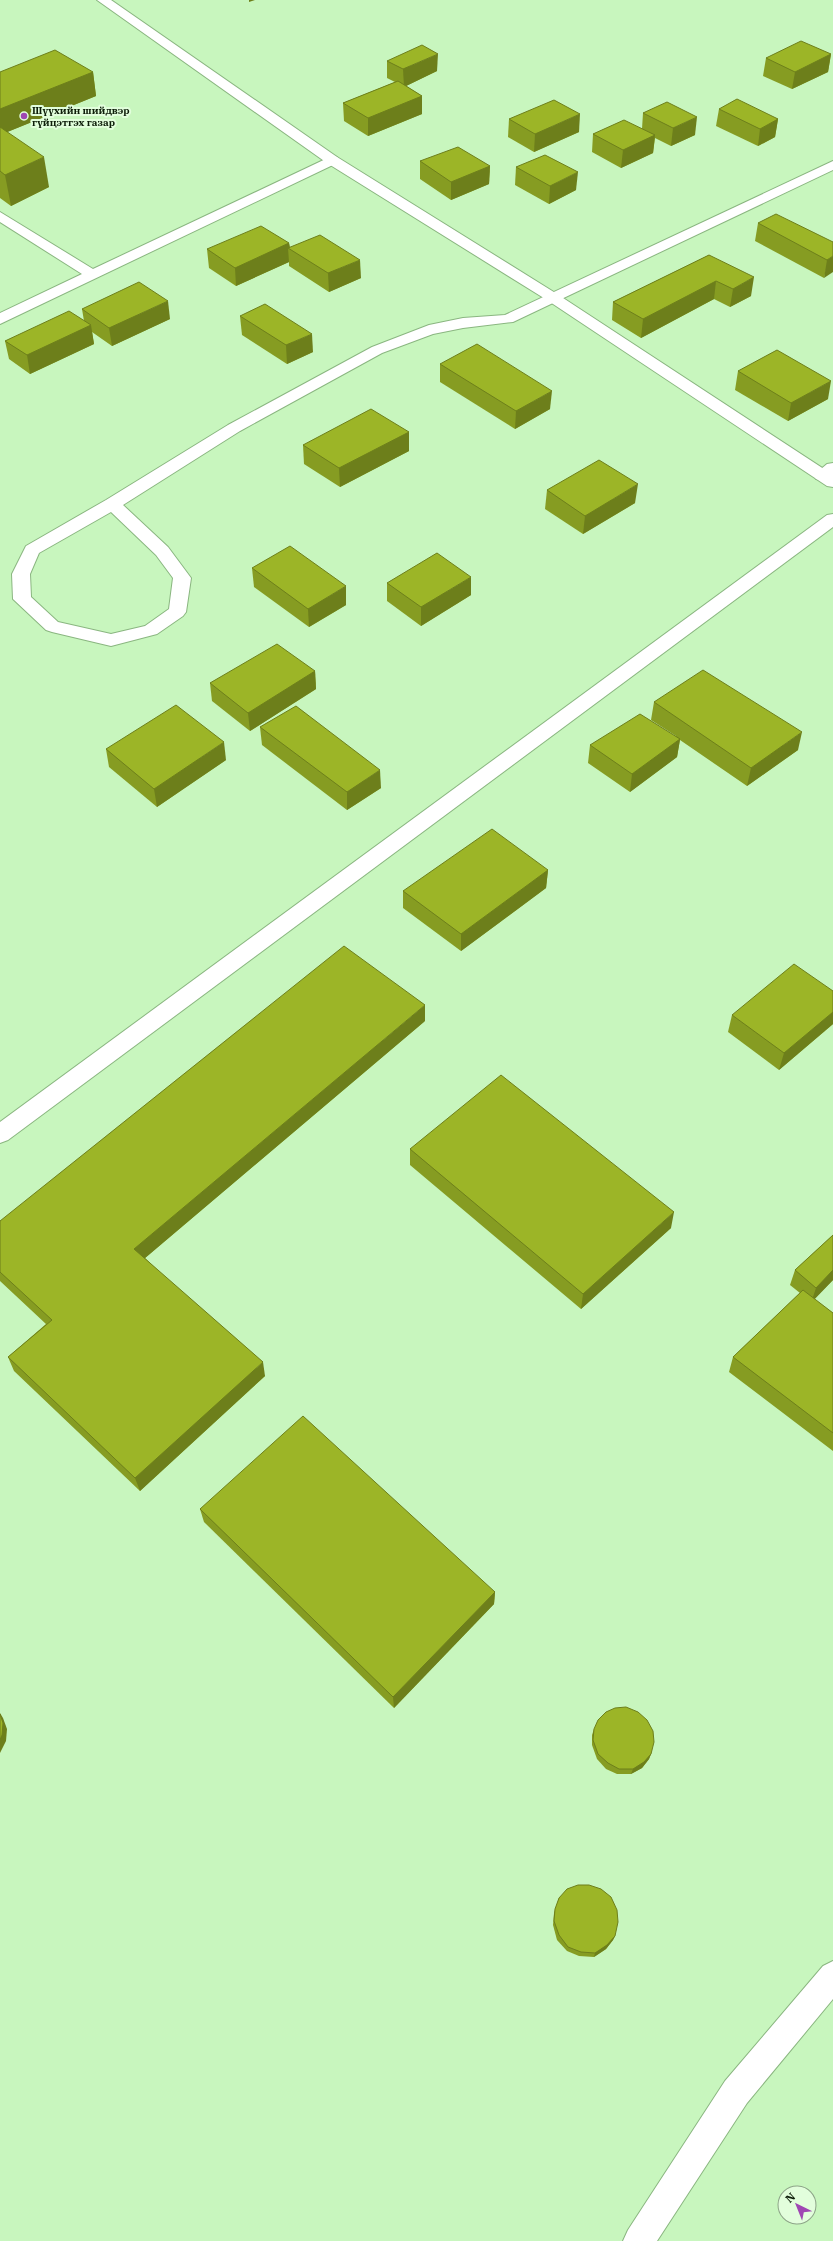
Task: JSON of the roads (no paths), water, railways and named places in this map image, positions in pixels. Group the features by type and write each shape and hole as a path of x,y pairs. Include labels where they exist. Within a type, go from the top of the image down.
{"street":[{"path":"103,0 332,160 552,297 829,475"},
{"path":"0,319 332,160"},
{"path":"112,504 162,550 182,578 177,612 151,630 111,640 52,626 22,599 21,574 32,550 112,504 234,428 377,350 429,330 463,323 508,319 833,165"},
{"path":"0,216 93,274"},
{"path":"0,1134 833,519"},
{"path":"639,2241 736,2092 833,1976"}],"place":[{"name":"Шүүхийн шийдвэр гүйцэтгэх газар","path":"24,116"}]}
